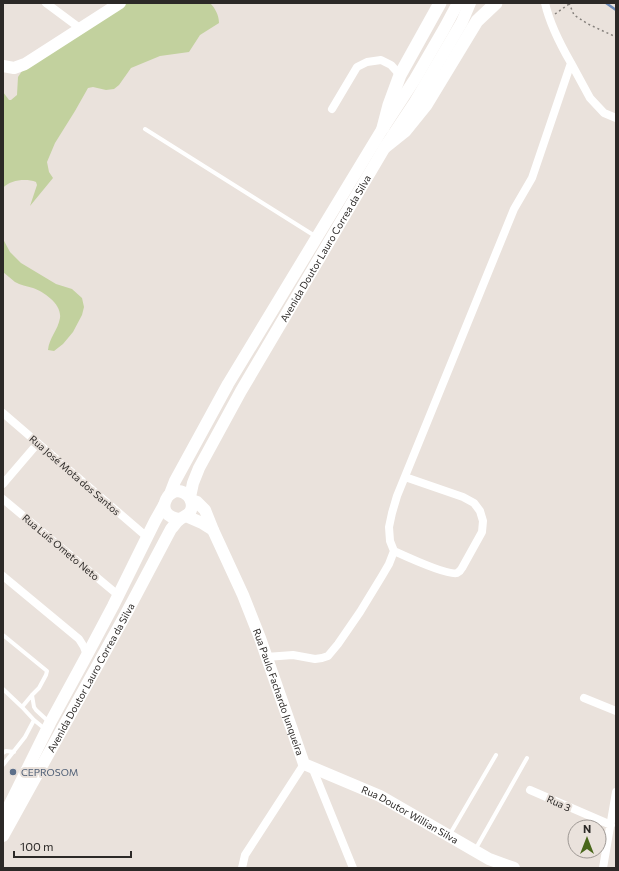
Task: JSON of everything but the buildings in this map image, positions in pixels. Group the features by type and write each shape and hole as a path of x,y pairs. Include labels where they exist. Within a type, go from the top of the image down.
{"main road":[{"path":"383,128 389,104 400,75 440,3"},
{"path":"385,147 405,131 426,105 477,21 496,3"},
{"path":"8,67 25,64 81,29 114,5"},
{"name":"Avenida Doutor Lauro Correa da Silva","path":"190,499 193,483 199,468 241,391 385,147 419,95 462,22 462,7"},
{"name":"Avenida Doutor Lauro Correa da Silva","path":"170,494 175,481 228,384 383,128 415,79 444,30 462,7"},
{"path":"183,518 191,511 192,504 190,499 186,494 180,491 170,494 164,505 165,511 169,516 202,523 213,530"},
{"name":"Rua Paulo Fachardo Junqueira","path":"190,499 197,502 205,510 243,595 308,766"},
{"name":"Avenida Doutor Lauro Correa da Silva","path":"4,816 48,727 87,655 164,505"},
{"name":"Avenida Doutor Lauro Correa da Silva","path":"3,836 120,626 171,529 183,518"},
{"name":"Rua Doutor Willian Silva","path":"308,766 380,796 489,859 514,868"}],"street":[{"path":"46,3 81,29"},
{"path":"545,3 554,31 590,98 604,113 616,118"},
{"path":"332,109 357,67 366,62 381,60 392,65 400,75"},
{"path":"266,656 294,655 315,659 328,656 360,612 386,570 394,551 390,541 389,527 405,477 511,216 532,178 571,63"},
{"name":"Rua José Mota dos Santos","path":"3,412 147,537"},
{"path":"3,484 38,443"},
{"path":"394,551 438,570 451,573 457,572 462,568 482,532 483,526 480,511 474,503 463,497 405,477"},
{"name":"Rua Luís Ometo Neto","path":"3,499 118,595"},
{"path":"3,576 79,639 84,646 87,655"},
{"path":"584,698 616,711"},
{"path":"308,766 353,868"},
{"name":"Rua Paulo Fachardo Junqueira","path":"242,868 245,855 308,766"},
{"name":"Rua 3","path":"530,790 611,825"},
{"path":"603,868 616,792"}],"lane":[{"path":"145,129 317,237"},
{"path":"3,635 47,671 46,676 39,688 22,707"},
{"path":"3,690 34,720 48,727"},
{"path":"32,695 34,707 48,727"},
{"path":"3,765 25,737 34,720"},
{"path":"3,753 6,751 14,752"},
{"path":"448,836 496,755"},
{"path":"475,851 527,758"}],"path":[{"path":"549,18 569,3 574,15 588,24 616,37"}],"green space":[{"path":"119,3 210,3 214,7 219,23 200,35 189,52 160,56 131,68 119,85 114,89 106,90 93,87 88,88 55,143 47,162 49,172 53,178 30,206 37,185 36,182 18,180 6,185 3,188 3,92 9,100 11,100 17,95 18,77 24,68"},
{"path":"3,239 10,252 21,263 56,284 72,289 82,298 84,307 82,315 73,332 63,344 54,351 48,350 60,318 58,308 51,299 42,292 17,283 3,272"}],"waterway":[{"path":"606,3 616,10"}],"place":[{"name":"CEPROSOM","path":"13,772"}]}
